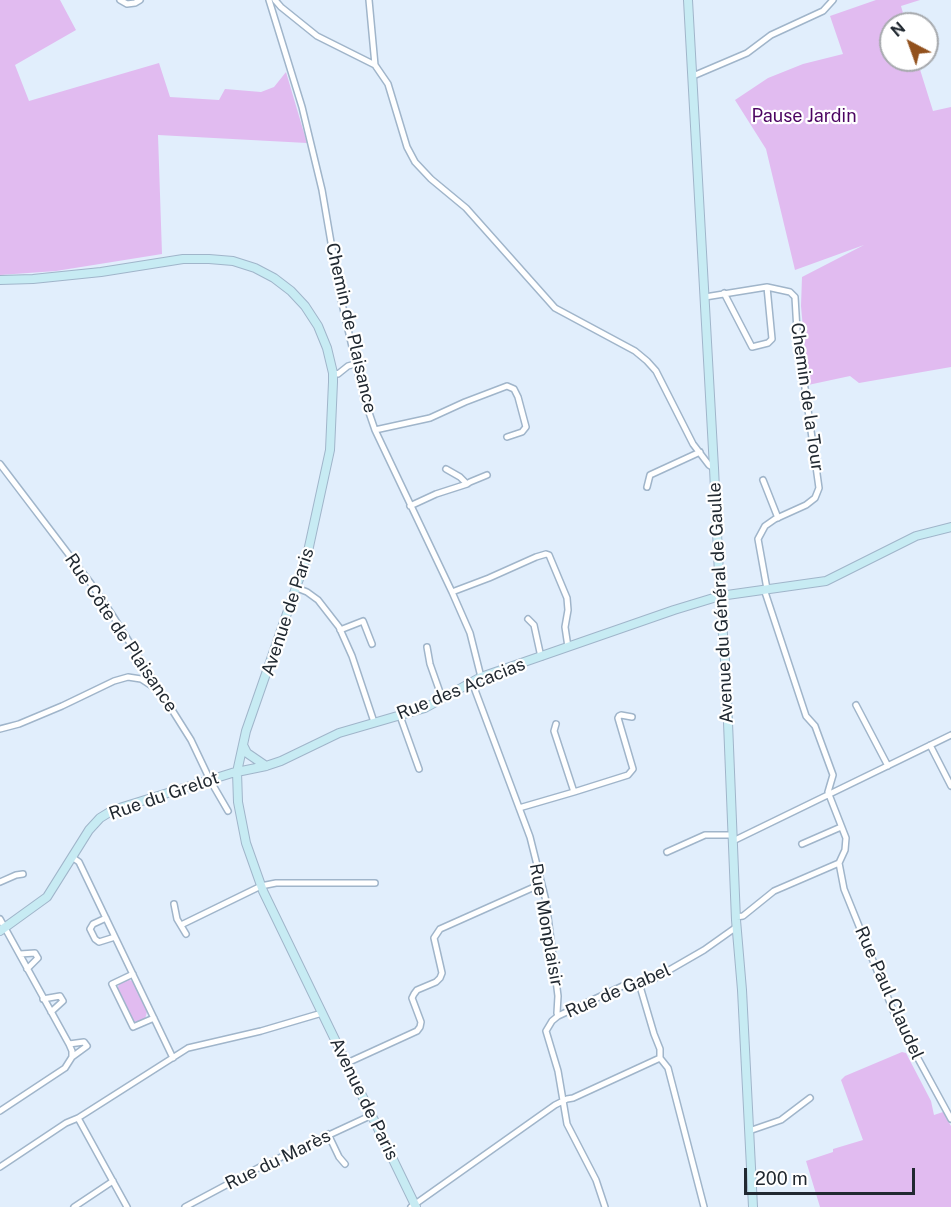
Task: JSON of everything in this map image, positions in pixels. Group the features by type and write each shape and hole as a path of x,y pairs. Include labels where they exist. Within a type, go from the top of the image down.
{"main road":[{"name":"Avenue du Général de Gaulle","path":"688,0 753,1207"},
{"name":"Avenue de Paris","path":"0,280 101,272 183,259 233,261 255,268 274,278 305,306 318,326 327,348 333,373 330,450 307,556 246,731 237,772 237,789 246,843 261,885 414,1206"},
{"name":"Rue des Acacias","path":"237,772 281,761 339,733 425,708 481,677 568,647 720,596 826,580 916,536 951,527"},
{"path":"243,745 247,753 266,766"},
{"name":"Rue du Grelot","path":"2,930 46,897 88,830 106,813 237,772"},
{"path":"213,779 227,780 237,789"}],"street":[{"path":"120,0 127,4 140,0"},
{"name":"Chemin de Plaisance","path":"269,0 302,107 322,190 340,295 355,364 375,430 470,633 481,677"},
{"path":"275,0 317,36 375,65 388,84 406,147 415,162 431,179 466,208 555,308 635,351 647,361 656,371 693,444 714,468"},
{"path":"369,0 375,65"},
{"path":"693,76 747,53 771,36 823,11 833,0"},
{"path":"705,297 767,287 772,339 768,343 752,347 724,294"},
{"name":"Chemin de la Tour","path":"765,589 758,539 765,526 806,505 815,498 819,488 797,331 795,297 790,292 767,287"},
{"path":"333,373 338,374 348,366 355,364"},
{"path":"375,430 430,418 507,386 514,389 518,397 526,427 522,432 507,437"},
{"path":"647,487 650,475 700,452"},
{"name":"Rue Côte de Plaisance","path":"0,464 92,585 191,740 228,811"},
{"path":"446,469 467,484"},
{"path":"410,506 488,475"},
{"path":"764,480 778,518"},
{"path":"452,592 536,557 549,555 567,598 568,610 564,627 568,647"},
{"path":"297,588 318,600 340,630 352,656 374,722"},
{"path":"736,916 743,916 774,891 839,863 845,850 846,838 828,792 833,775 815,726 806,716 765,589"},
{"path":"528,619 534,625 541,657"},
{"path":"340,630 363,621 372,644"},
{"path":"427,647 430,664 442,698"},
{"path":"0,729 19,724 114,681 128,677 141,679 162,693"},
{"name":"Rue Monplaisir","path":"472,682 530,837 547,908 558,996 558,1016 546,1031 558,1071 563,1101"},
{"path":"856,705 888,766"},
{"path":"519,808 628,775 633,769 618,718 625,714 632,717"},
{"path":"400,716 418,769"},
{"path":"556,724 554,731 574,792"},
{"path":"667,852 705,835 733,838 829,795 951,735"},
{"path":"930,745 951,786"},
{"path":"802,844 842,827"},
{"path":"72,857 79,862 173,1058"},
{"name":"Rue Paul Claudel","path":"839,863 844,888 897,1020 951,1119"},
{"path":"0,882 23,874"},
{"path":"181,925 261,885 375,883"},
{"path":"346,1063 417,1031 420,1027 421,1022 413,1003 414,994 417,990 440,978 442,973 434,938 440,929 541,884"},
{"path":"174,904 177,919 186,934"},
{"path":"106,918 93,924 90,929 99,942 114,936"},
{"path":"0,919 2,930 20,954 69,1044 72,1057"},
{"name":"Rue de Gabel","path":"558,1016 627,984 646,982 669,971 737,928"},
{"path":"20,954 35,953 38,958 27,969"},
{"path":"133,974 112,984 133,1027 154,1018"},
{"path":"639,983 660,1049 660,1058 668,1068 703,1207"},
{"path":"44,999 60,996 63,1001 51,1012"},
{"path":"0,1167 188,1048 261,1031 322,1013"},
{"path":"0,1111 65,1068 72,1057 87,1046 84,1042 69,1044"},
{"path":"414,1206 563,1101 660,1058"},
{"path":"749,1131 781,1120 810,1098"},
{"path":"563,1101 567,1124 596,1179 604,1207"},
{"name":"Rue du Marès","path":"185,1207 260,1167 372,1115"},
{"path":"78,1118 127,1207"},
{"path":"328,1134 345,1164"},
{"path":"74,1207 113,1181"}],"green space":[{"path":"0,0 60,0 76,30 15,65 29,101 159,63 170,97 219,100 225,89 261,92 274,87 286,72 307,143 158,135 162,254 56,271 0,275"},
{"name":"Pause Jardin","path":"876,0 920,0 901,6 903,12 879,12 879,72 921,72 933,111 951,107 951,367 859,383 850,376 808,385 801,306 802,277 864,245 795,270 766,149 735,100 768,78 803,64 843,54 830,16"},
{"path":"127,979 134,984 147,1012 145,1019 138,1023 132,1020 117,990 119,984"},
{"path":"902,1052 906,1053 931,1101 934,1115 943,1112 951,1126 951,1207 820,1207 806,1161 833,1152 833,1149 863,1140 841,1080 845,1076"}]}
